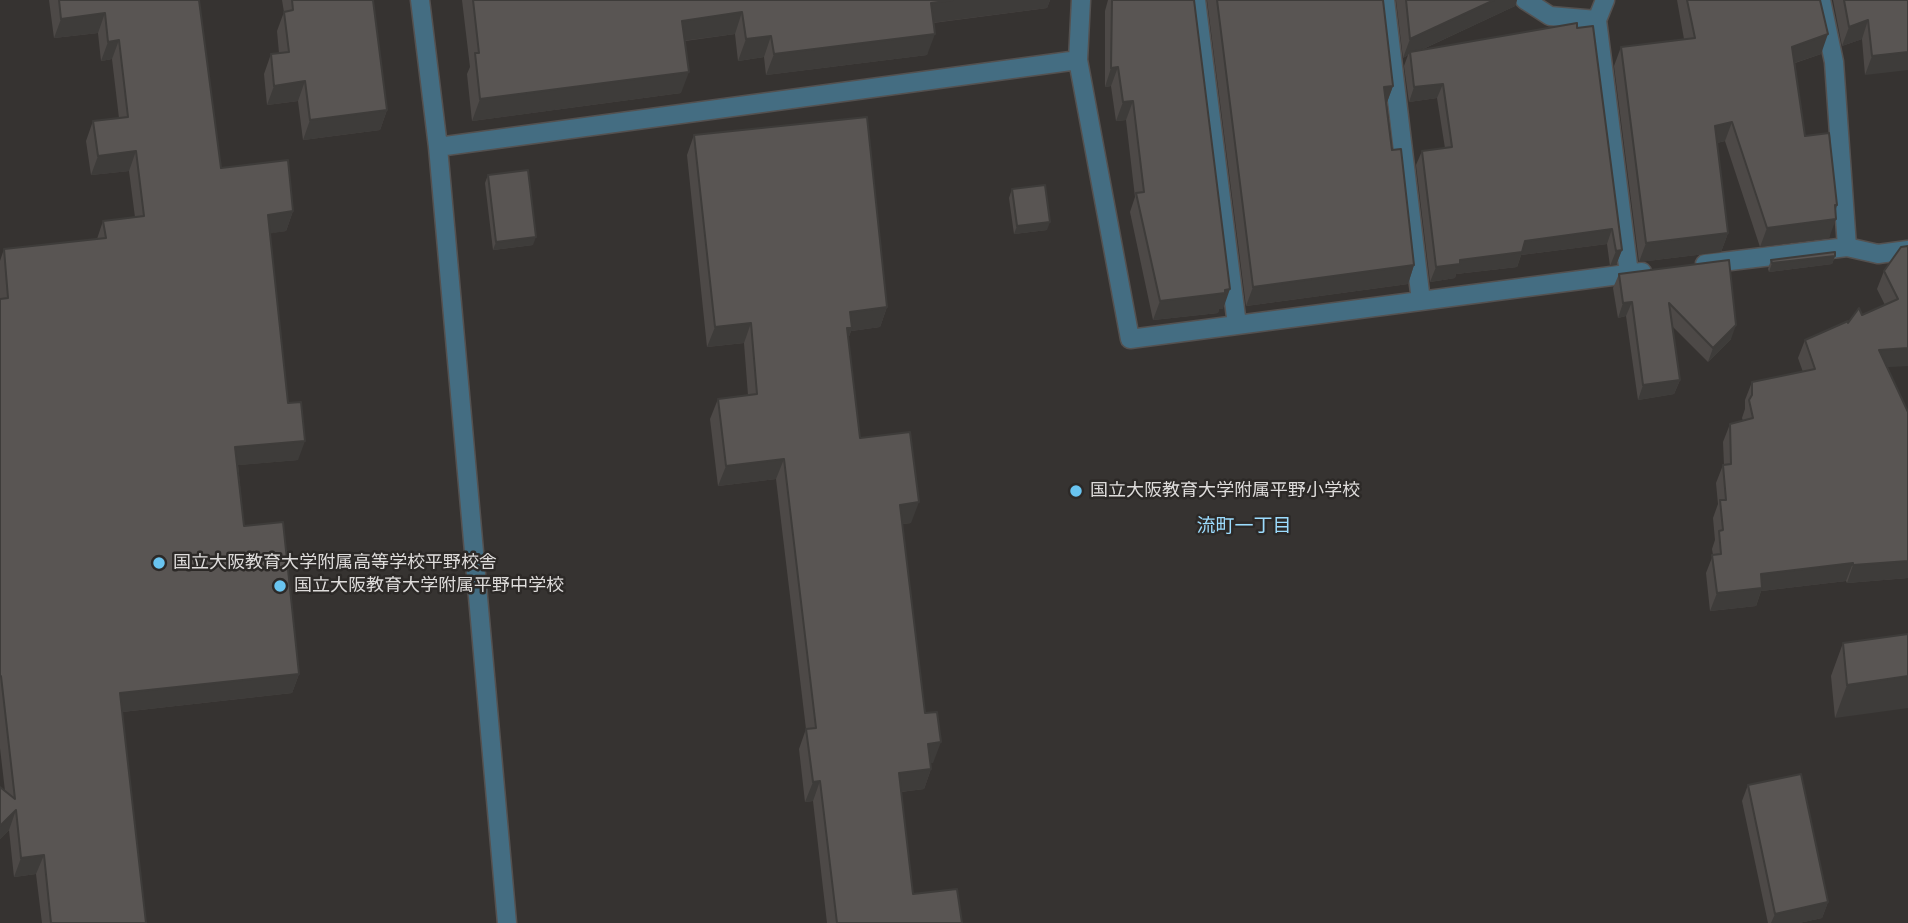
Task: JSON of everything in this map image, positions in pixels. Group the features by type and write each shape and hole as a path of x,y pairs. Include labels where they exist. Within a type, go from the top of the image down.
{"street":[{"path":"420,0 438,147 507,923"},
{"path":"1081,0 1078,60 1130,339 1656,270"},
{"path":"1196,0 1237,325"},
{"path":"1385,0 1421,301"},
{"path":"1525,0 1550,16 1597,20"},
{"path":"1605,0 1597,20 1629,274"},
{"path":"1821,0 1834,62 1846,247"},
{"path":"438,147 1078,60"},
{"path":"1684,267 1846,247 1878,254 1908,250"}],"building":[{"name":"国立大阪教育大学附属高等学校平野校舎","path":"59,0 199,0 221,168 288,160 293,211 268,215 288,403 301,402 305,441 235,447 244,526 283,522 299,674 120,693 146,923 51,923 44,855 21,858 16,810 0,826 0,787 15,799 0,676 0,299 8,298 4,249 106,238 103,221 144,216 136,151 98,156 93,121 128,117 119,40 108,42 105,13 61,19"},
{"path":"292,0 373,0 387,110 310,120 305,81 274,86 271,54 289,52 284,12 293,10"},
{"path":"473,0 953,0 931,3 935,34 774,54 771,36 746,39 742,12 682,21 689,72 480,99 475,53 479,53"},
{"path":"1112,0 1194,0 1230,289 1225,290 1225,293 1160,301 1136,193 1144,192 1133,101 1123,102 1118,67 1111,68"},
{"path":"1217,0 1383,0 1393,86 1384,87 1392,150 1401,149 1414,265 1253,287"},
{"path":"1406,0 1494,0 1410,39"},
{"path":"1687,0 1820,0 1828,34 1792,47 1805,136 1829,133 1837,205 1836,219 1767,228 1732,122 1715,126 1728,233 1646,243 1621,47 1695,38"},
{"path":"1844,0 1908,0 1908,52 1872,56 1868,20 1849,27"},
{"path":"1577,23 1577,28 1593,26 1622,250 1616,251 1612,229 1525,241 1522,252 1460,260 1460,264 1436,267 1422,151 1452,147 1443,84 1414,87 1410,52"},
{"path":"867,117 887,307 850,312 852,328 847,328 860,438 910,432 919,502 900,505 925,713 937,712 941,742 928,744 931,769 899,773 913,894 957,889 962,923 837,923 820,781 813,782 806,729 816,728 784,459 726,466 718,399 757,394 751,323 715,327 694,135"},
{"path":"528,170 536,237 496,242 488,175"},
{"path":"1045,185 1050,222 1017,226 1012,189"},
{"path":"1908,246 1908,348 1879,350 1908,412 1908,561 1853,563 1761,574 1762,588 1717,593 1712,555 1721,554 1719,531 1723,530 1720,500 1726,500 1723,465 1731,464 1730,424 1753,418 1749,400 1752,395 1752,382 1815,369 1805,340 1848,323 1859,308 1862,315 1898,299 1884,271 1901,247"},
{"path":"1835,252 1835,256 1772,263 1771,260"},
{"path":"1729,260 1736,325 1713,348 1669,303 1680,380 1643,385 1632,302 1623,303 1619,274"},
{"path":"1908,634 1908,676 1847,685 1843,643"},
{"path":"1801,774 1828,902 1775,914 1748,785"}],"place":[{"name":"国立大阪教育大学附属平野小学校","path":"1076,491"},
{"name":"国立大阪教育大学附属高等学校平野校舎","path":"159,563"},
{"name":"国立大阪教育大学附属平野中学校","path":"280,586"}],"district":[{"name":"流町一丁目","path":"1244,526"}]}
